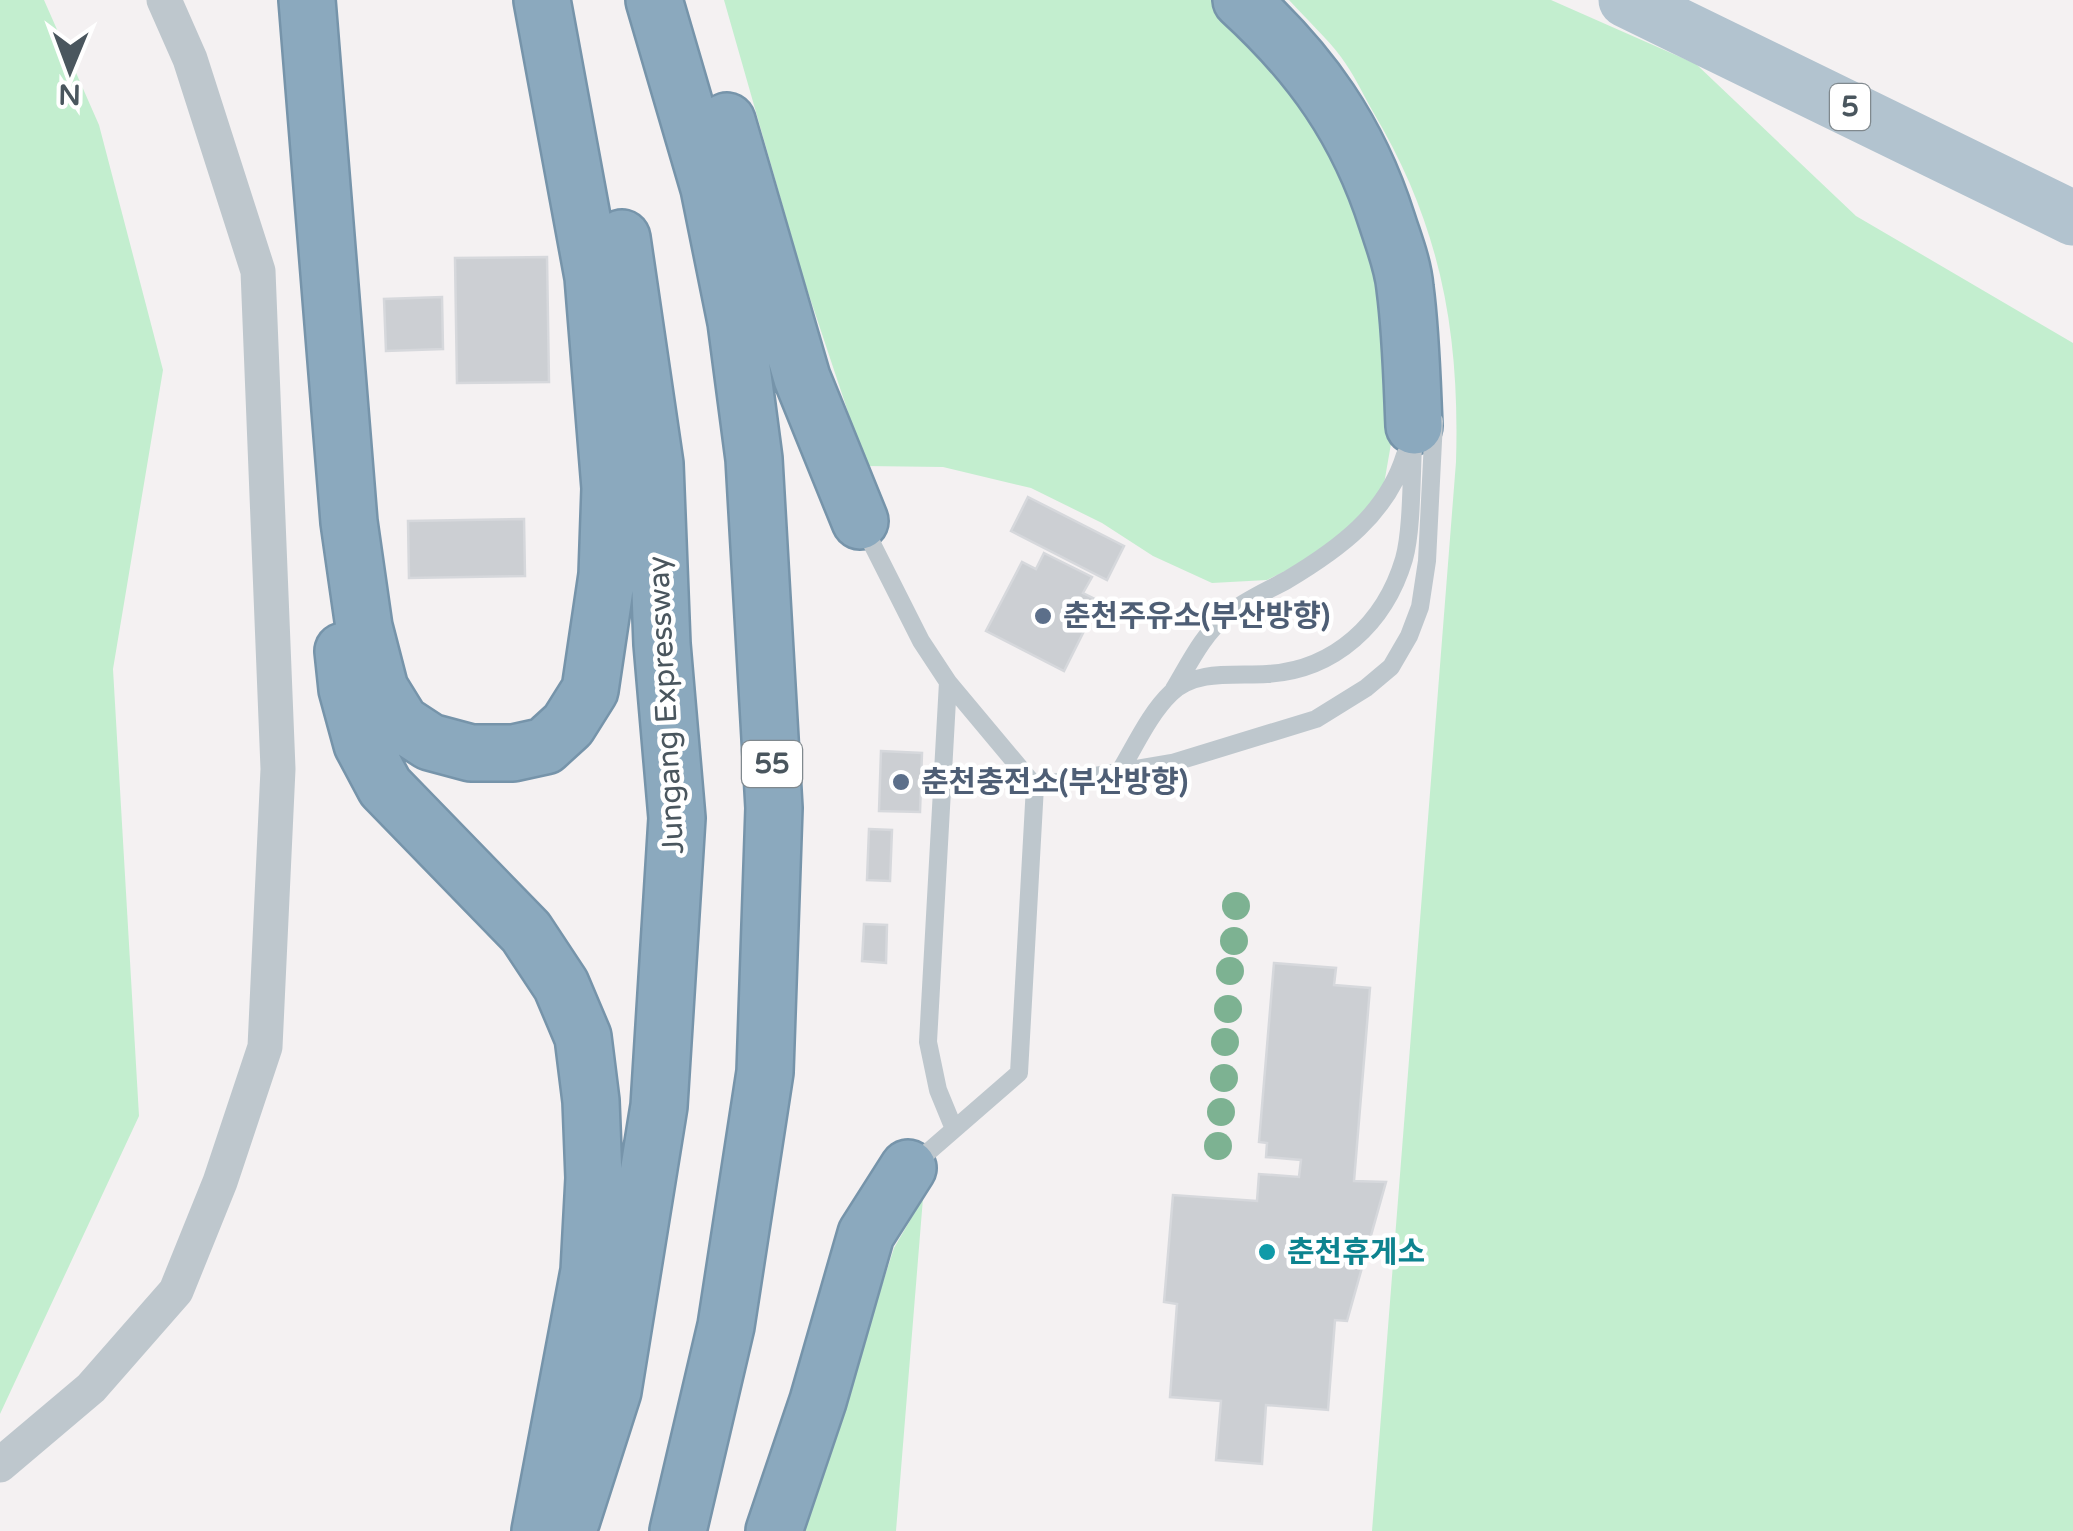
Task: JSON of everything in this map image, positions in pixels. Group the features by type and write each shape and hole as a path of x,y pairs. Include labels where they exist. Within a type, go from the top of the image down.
{"highway":[{"path":"290,0 346,688 362,744 385,787 526,932 561,985 583,1037 594,1178 589,1272 540,1531"},
{"path":"307,0 349,522 364,627 380,688 401,723 430,742 472,753 513,753 545,746 568,724 590,690 607,575 610,488 593,277 542,0"},
{"name":"Jungang Expressway","path":"556,0 618,213 640,342 655,464 662,644 677,818 659,1106 613,1392 568,1531"},
{"name":"55","path":"654,0 709,188 736,322 754,459 774,808 765,1072 726,1326 678,1531"},
{"path":"686,0 735,142 802,378 860,521"},
{"path":"1241,0 1302,60 1320,84 1340,113 1370,175 1405,284 1425,414"},
{"path":"1273,0 1322,53 1364,116 1393,173 1427,282 1425,414"},
{"path":"774,1531 818,1401 866,1234 908,1168"}],"main road":[{"name":"5","path":"1626,0 2073,218"}],"street":[{"path":"0,1465 91,1388 176,1291 220,1182 265,1047 278,768 258,271 190,59 164,0"}],"lane":[{"path":"1172,691 1210,676 1271,674 1313,664 1357,640 1389,599 1405,555 1425,414"},
{"path":"1120,769 1194,654 1226,615 1335,550 1376,512 1397,481 1425,414"},
{"path":"1036,786 1172,762 1316,719 1366,688 1391,667 1420,607 1427,562 1425,414"},
{"path":"860,521 910,624 948,682 1036,786 1019,1074 908,1168"},
{"path":"948,682 928,1042 938,1090 954,1130"}],"green space":[{"path":"0,0 44,0 99,125 163,370 113,669 139,1116 0,1414"},
{"path":"724,0 1216,0 1265,44 1329,143 1368,223 1400,392 1384,484 1364,518 1324,552 1267,580 1212,583 1153,556 1102,523 1031,488 943,467 866,466 803,277"},
{"path":"1289,0 1551,0 1696,64 1856,216 2073,343 2073,1531 1372,1531 1456,462 1454,367 1441,279 1430,237 1395,152 1341,57"},
{"path":"923,1198 896,1531 803,1531 894,1248"}],"building":[{"path":"547,257 549,382 457,383 455,258"},
{"path":"442,297 443,349 386,351 384,299"},
{"path":"1028,497 1124,546 1107,580 1011,531"},
{"path":"524,519 525,576 409,578 408,521"},
{"name":"춘천주유소(부산방향)","path":"1044,553 1092,577 1083,593 1099,601 1064,671 986,631 1022,562 1036,569"},
{"name":"춘천충전소(부산방향)","path":"881,751 922,753 920,812 879,811"},
{"path":"869,829 892,830 890,881 867,880"},
{"path":"864,924 887,925 886,963 862,961"},
{"name":"춘천휴게소","path":"1274,963 1336,968 1334,985 1370,988 1354,1181 1386,1182 1347,1321 1335,1320 1328,1410 1266,1405 1262,1464 1216,1460 1221,1401 1170,1397 1177,1304 1164,1302 1173,1195 1257,1201 1259,1174 1299,1177 1301,1160 1266,1157 1267,1143 1259,1142"}],"place":[{"name":"춘천주유소(부산방향)","path":"1043,616"},
{"name":"춘천충전소(부산방향)","path":"901,782"},
{"name":"춘천휴게소","path":"1267,1252"}]}
